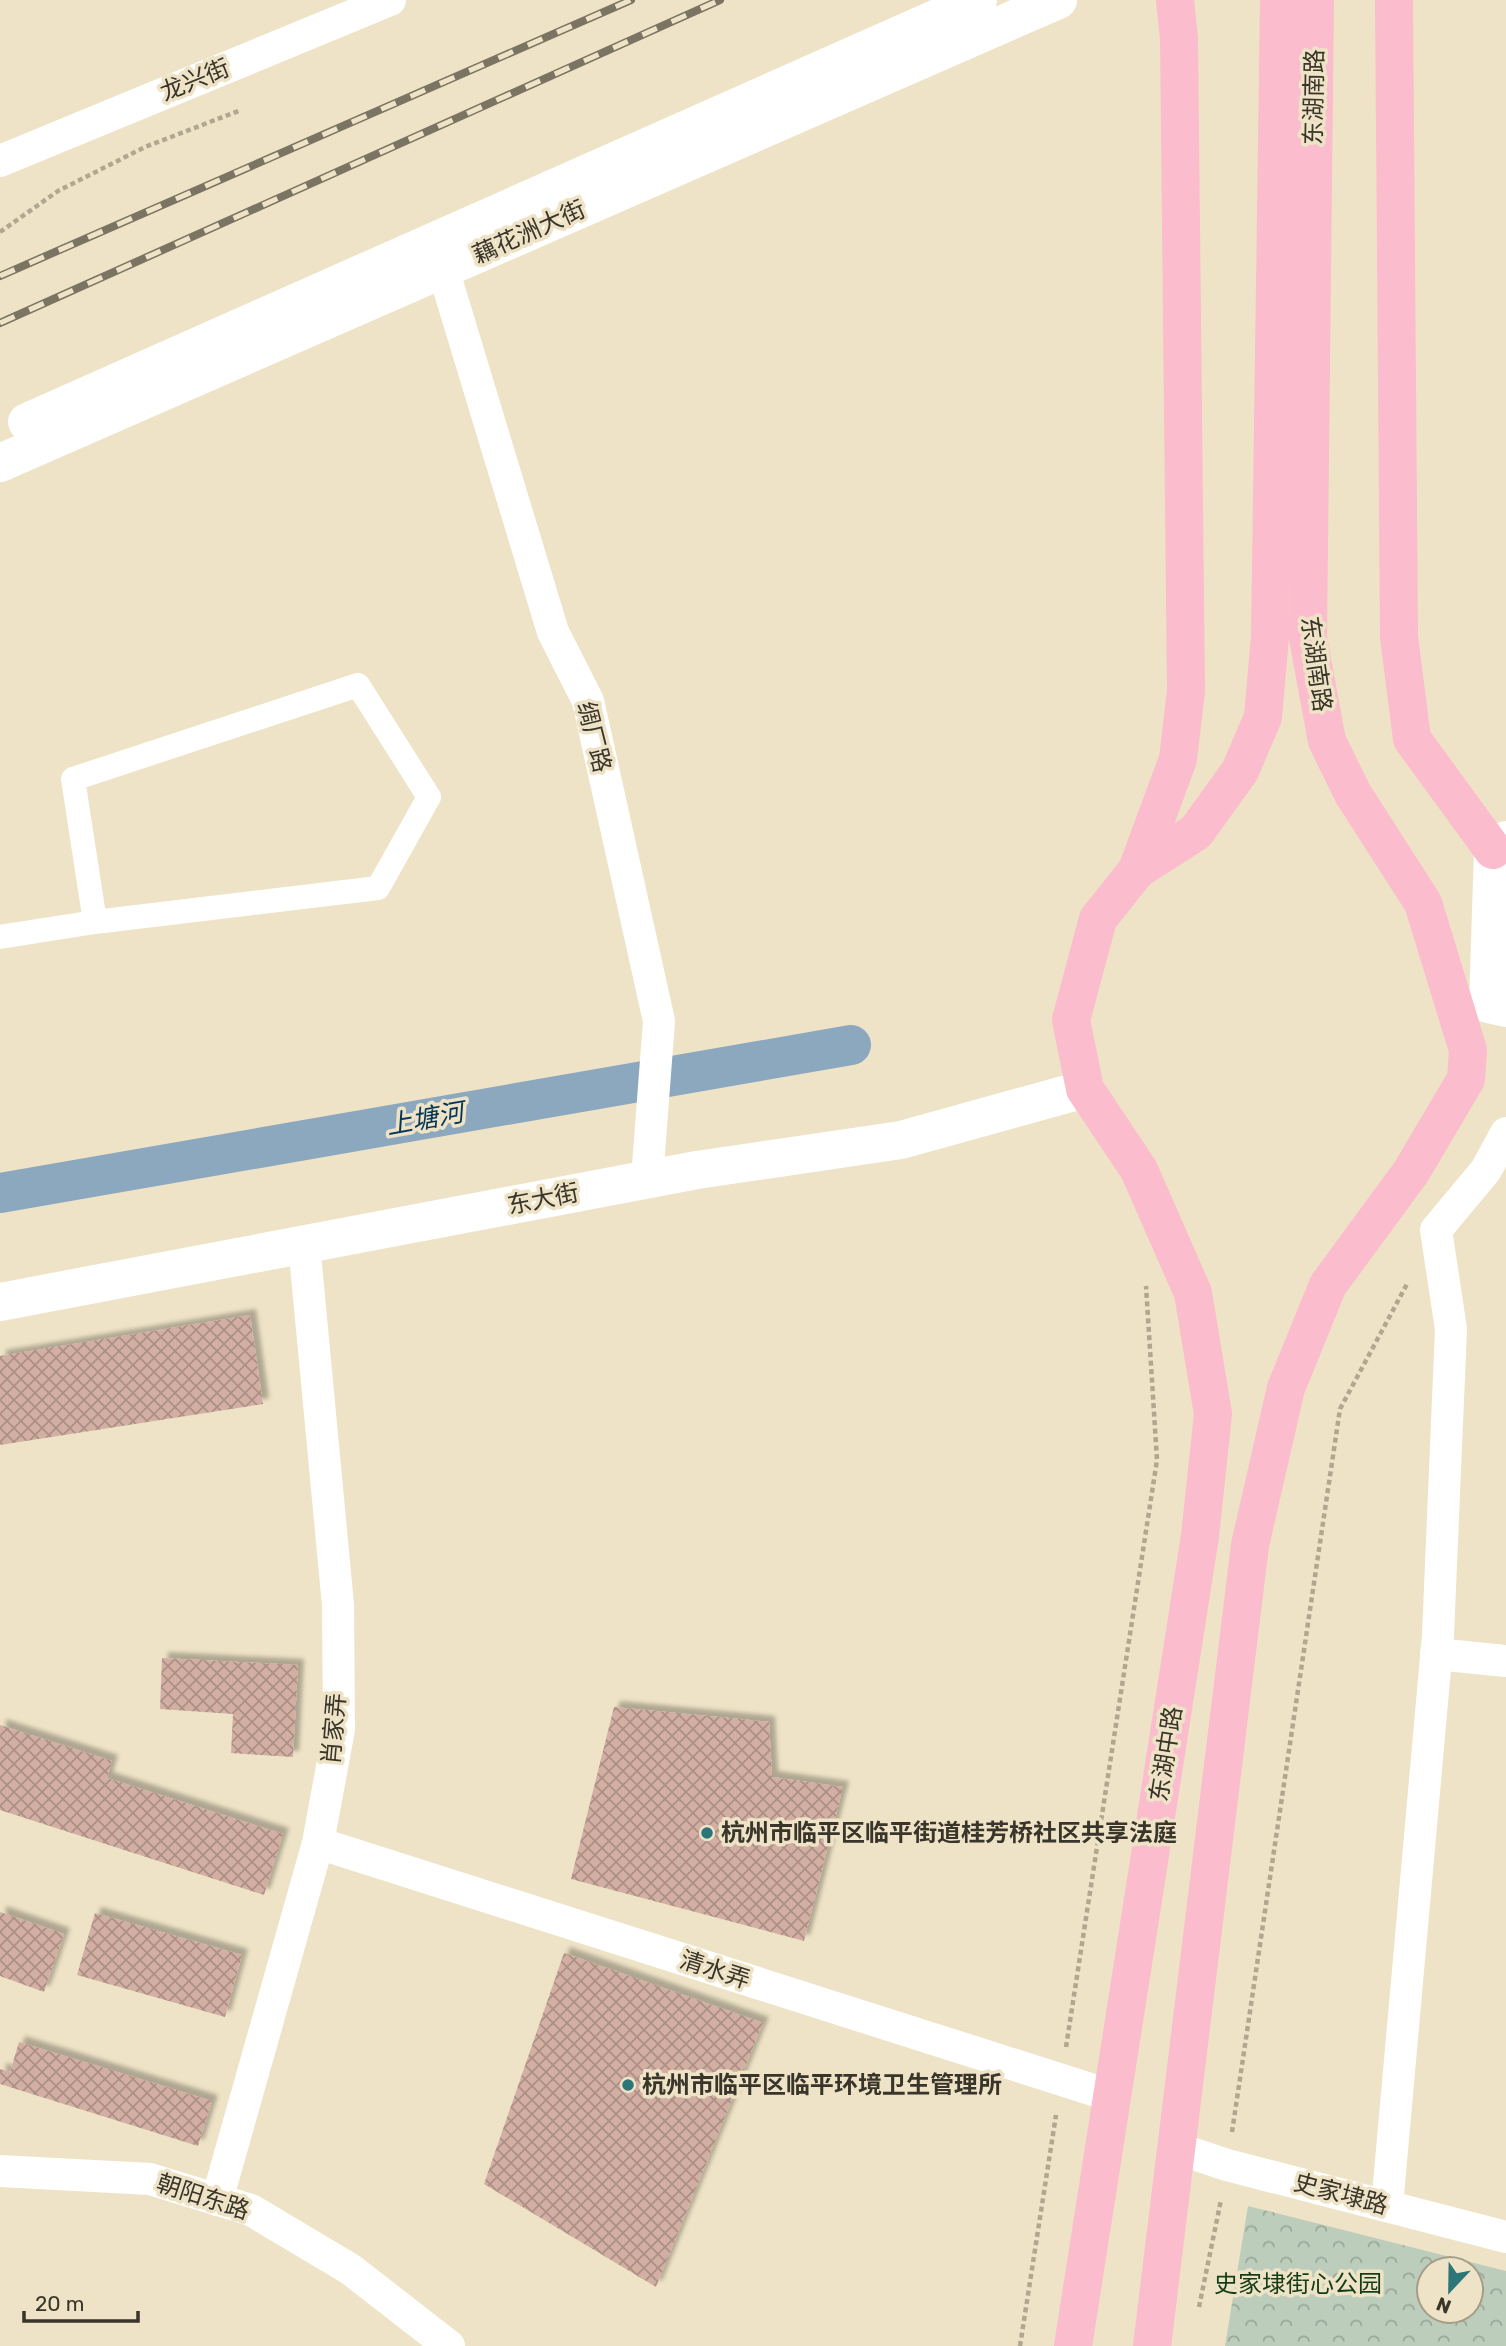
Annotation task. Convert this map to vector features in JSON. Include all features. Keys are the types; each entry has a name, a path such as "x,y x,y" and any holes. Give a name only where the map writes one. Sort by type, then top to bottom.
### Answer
{"main road":[{"name":"藕花洲大街","path":"0,434 978,0"},
{"name":"藕花洲大街","path":"0,463 1058,0"},
{"path":"1084,1089 1071,1020 1098,919 1137,870 1178,759 1186,691 1179,39 1175,0"},
{"name":"东湖南路","path":"1137,870 1196,832 1240,771 1263,717 1270,637 1279,0"},
{"name":"东湖南路","path":"1176,2148 1250,1545 1286,1388 1328,1285 1411,1172 1466,1079 1468,1050 1483,1008 1423,903 1353,794 1327,741 1308,638 1315,0"},
{"path":"1394,0 1399,637 1412,739 1500,845 1483,1008"},
{"name":"东大街","path":"0,1302 647,1180 901,1140 1084,1089"},
{"name":"东湖中路","path":"1073,2346 1200,1536 1213,1414 1193,1293 1139,1170 1084,1089"},
{"path":"1152,2346 1176,2148"}],"street":[{"name":"龙兴街","path":"0,161 390,0"},
{"name":"绸厂路","path":"443,269 553,632 588,701 659,1021 647,1180"},
{"path":"0,937 95,922 378,888 429,797 358,685 73,779 95,922"},
{"path":"1387,2206 1436,1654 1451,1329 1436,1230 1486,1170 1506,1133"},
{"name":"肖家弄","path":"217,2200 318,1843 339,1729 338,1605 304,1244"},
{"path":"1436,1654 1506,1661"},
{"name":"清水弄","path":"318,1843 1112,2096"},
{"name":"史家埭路","path":"1176,2148 1227,2165 1506,2237"},
{"name":"朝阳东路","path":"0,2171 150,2179 251,2210 350,2269 449,2346"}],"path":[{"path":"0,232 58,191 121,159 241,110"},
{"path":"1196,2319 1227,2165 1340,1409 1436,1230"},
{"path":"1020,2346 1157,1460 1146,1281"}],"green space":[{"name":"史家埭街心公园","path":"1248,2206 1442,2255 1415,2255 1415,2325 1485,2325 1485,2266 1506,2271 1506,2346 1225,2346"}],"building":[{"path":"250,1315 263,1404 0,1445 0,1356"},
{"path":"162,1658 298,1665 293,1757 231,1753 233,1714 160,1709"},
{"name":"杭州市临平区临平街道桂芳桥社区共享法庭","path":"614,1707 769,1722 772,1777 843,1787 804,1941 571,1879"},
{"path":"0,1725 112,1761 107,1778 283,1834 264,1895 0,1810"},
{"path":"0,1912 64,1934 44,1992 0,1976"},
{"path":"95,1913 242,1955 225,2017 77,1975"},
{"name":"杭州市临平区临平环境卫生管理所","path":"564,1953 763,2023 656,2287 484,2184"},
{"path":"19,2042 212,2101 198,2146 0,2084 0,2069 10,2072"}],"waterway":[{"name":"上塘河","path":"0,1193 851,1045"}],"railway":[{"path":"0,276 631,0"},
{"path":"0,323 720,0"}],"place":[{"name":"杭州市临平区临平街道桂芳桥社区共享法庭","path":"707,1833"},
{"name":"杭州市临平区临平环境卫生管理所","path":"628,2085"}]}
